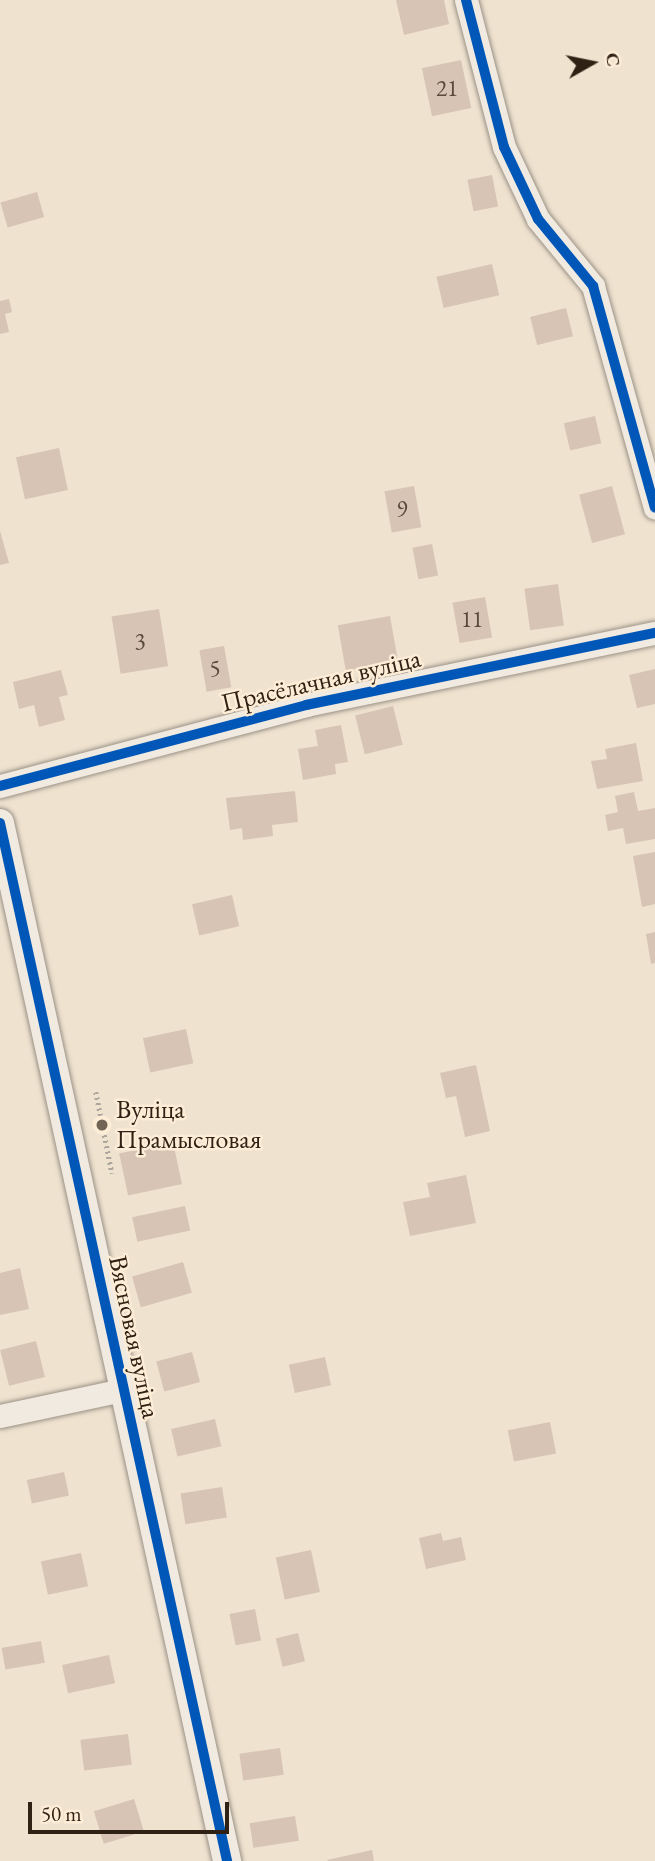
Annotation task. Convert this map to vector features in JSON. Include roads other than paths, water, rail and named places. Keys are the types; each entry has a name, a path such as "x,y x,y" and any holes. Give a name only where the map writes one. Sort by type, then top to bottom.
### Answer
{"street":[{"path":"466,0 504,147 538,219 593,286 655,508"},
{"name":"Прасёлачная вуліца","path":"0,786 306,705 655,633"},
{"name":"Вясновая вуліца","path":"0,823 227,1861"},
{"path":"0,1416 122,1390"}],"place":[{"name":"Вуліца Прамысловая","path":"102,1125"}]}
